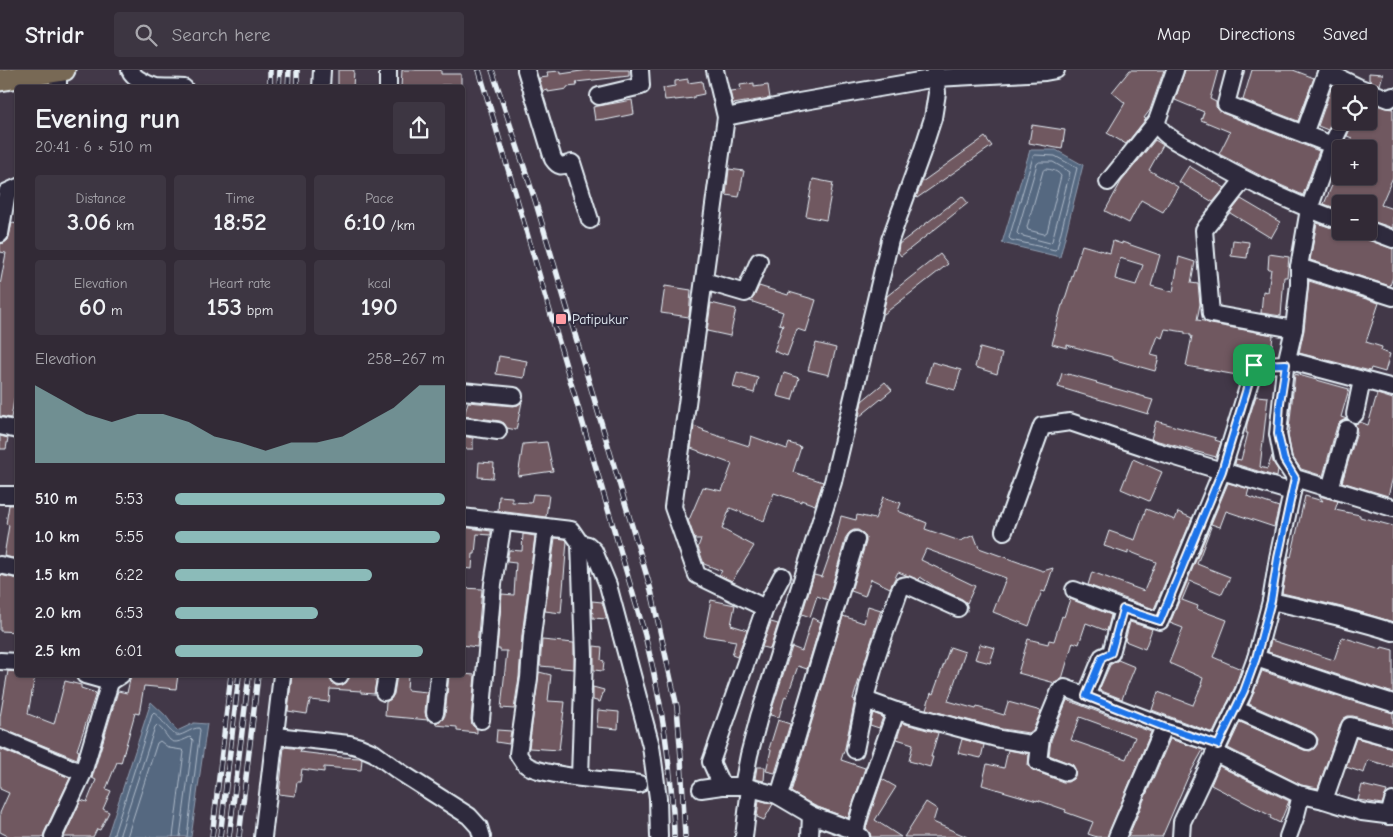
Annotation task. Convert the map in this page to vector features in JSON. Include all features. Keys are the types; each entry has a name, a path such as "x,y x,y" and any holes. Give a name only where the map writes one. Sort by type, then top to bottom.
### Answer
{"main road":[{"path":"0,80 60,76"}],"street":[{"path":"130,70 132,74 143,82 151,85"},
{"path":"321,85 322,70"},
{"path":"388,70 388,85"},
{"path":"526,70 553,160 560,166 572,163 590,220"},
{"path":"599,96 641,86 640,70"},
{"path":"715,70 726,117 673,507 697,575 765,608"},
{"path":"726,117 935,74 1045,72 1056,70"},
{"path":"1108,182 1157,121 1175,70"},
{"path":"1181,837 1182,822 1244,691 1256,658 1271,601 1294,485 1284,460 1278,434 1280,403 1294,329 1299,267 1309,210 1332,145 1226,104 1235,70"},
{"path":"1304,134 1327,71 1348,85"},
{"path":"744,837 747,787 759,717 833,482 890,240 933,118 938,93 935,74"},
{"path":"1377,96 1389,99 1393,96"},
{"path":"1157,121 1160,129 1169,136 1214,163 1309,210 1332,218"},
{"path":"1244,179 1204,230 1211,314 1294,329"},
{"path":"0,234 6,192 15,188"},
{"path":"1377,233 1393,239"},
{"path":"704,281 745,293 759,260"},
{"path":"1299,267 1393,297"},
{"path":"1074,590 1160,621 1222,471 1254,365 1287,362 1393,388"},
{"path":"1354,414 1362,380"},
{"path":"465,391 514,396"},
{"path":"1004,531 1042,426 1070,422 1222,471 1294,485 1330,488 1392,503"},
{"path":"0,426 15,429"},
{"path":"465,426 498,431"},
{"path":"1330,488 1347,429"},
{"path":"0,495 15,495"},
{"path":"465,517 571,530 580,543 584,656 580,778"},
{"path":"481,720 493,584 503,522"},
{"path":"546,527 518,754 525,764 537,769 580,778 639,784"},
{"path":"779,796 856,540"},
{"path":"580,543 588,545 594,551 608,585 651,746 658,798 660,837"},
{"path":"0,565 15,568"},
{"path":"722,786 712,762 765,608 782,576"},
{"path":"855,750 865,700 878,652 902,586 906,585 958,608"},
{"path":"1271,601 1327,613 1393,632"},
{"path":"1086,696 1102,657 1111,653 1123,609"},
{"path":"1256,658 1393,703"},
{"path":"0,660 15,662"},
{"path":"52,837 83,773 115,679 100,677"},
{"path":"263,837 282,677"},
{"path":"384,692 387,677"},
{"path":"435,713 439,677"},
{"path":"1066,772 1038,762 1041,737 1062,688 1217,749 1300,794 1362,812 1392,811"},
{"path":"865,700 896,711 1000,739 1031,744 1041,737"},
{"path":"1235,709 1308,741"},
{"path":"858,835 861,810 896,711"},
{"path":"1324,800 1350,726 1393,738"},
{"path":"1117,837 1164,727"},
{"path":"276,736 349,744 374,753 469,816 479,827 482,837"},
{"path":"0,738 83,773"},
{"path":"701,789 722,786 747,787 779,796 811,815 850,829 858,835"},
{"path":"1288,837 1296,815 1300,794"},
{"path":"810,837 811,815"}],"water":[{"path":"1030,150 1056,150 1083,165 1060,257 1002,243"},
{"path":"151,702 166,716 177,731 194,723 207,724 191,837 107,837"}],"building":[{"path":"338,70 354,70 353,85 338,85"},
{"path":"402,70 441,70 441,74 461,74 461,85 401,85"},
{"path":"588,70 629,70 629,76 576,82 577,86 567,87 567,89 543,91 539,78 548,77 547,72 561,71 561,74"},
{"path":"1130,70 1164,70 1150,110 1144,118 1146,119 1126,144 1107,133 1125,103 1112,92"},
{"path":"1185,70 1218,70 1210,99 1216,102 1216,107 1222,113 1319,151 1303,195 1219,154 1230,132 1201,120 1204,112 1175,100"},
{"path":"1252,70 1293,70 1314,78 1298,121 1243,100"},
{"path":"1369,73 1383,74 1380,85 1369,80"},
{"path":"688,79 688,83 702,81 704,94 694,96 694,98 665,100 663,88 675,86 675,81"},
{"path":"754,83 754,87 768,85 770,98 733,104 730,91 741,90 740,85"},
{"path":"1332,86 1332,121 1328,130 1318,126"},
{"path":"632,100 634,114 605,120 595,120 593,107"},
{"path":"1377,105 1393,109 1393,177 1381,205 1393,209 1393,228 1377,223 1377,195 1332,195 1332,207 1324,204 1332,185 1377,185 1377,140 1351,140 1352,138 1347,136 1349,130 1377,130"},
{"path":"1032,125 1065,130 1062,149 1029,143"},
{"path":"985,137 992,146 916,197 922,182"},
{"path":"1155,140 1163,145 1149,170 1178,187 1163,212 1141,200 1129,223 1105,211 1121,182"},
{"path":"1189,166 1225,188 1213,202 1179,182"},
{"path":"729,169 744,171 739,197 726,195"},
{"path":"813,179 833,183 826,220 806,216"},
{"path":"962,196 968,203 901,256 898,252 899,244"},
{"path":"1241,199 1280,222 1271,238 1230,213"},
{"path":"12,223 15,224 15,394 11,418 0,416 0,285 6,253 0,252 0,244 8,240"},
{"path":"1317,223 1332,228 1332,240 1368,240 1393,249 1393,277 1390,286 1310,260"},
{"path":"1233,240 1249,242 1247,258 1231,256"},
{"path":"1113,241 1122,244 1122,242 1160,255 1151,286 1173,292 1179,257 1195,262 1191,283 1198,284 1200,304 1197,320 1273,335 1271,354 1241,355 1237,375 1186,366 1192,336 1185,334 1185,332 1165,329 1162,338 1158,336 1151,355 1159,357 1155,371 1067,345 1067,348 1052,344 1062,305 1082,245 1110,253","holes":["1120,258 1143,265 1136,285 1115,279"]},
{"path":"940,254 948,264 884,314 887,296"},
{"path":"1269,254 1289,257 1287,277 1284,277 1281,316 1261,313 1263,291 1268,292 1271,269 1268,269"},
{"path":"1309,281 1379,303 1366,342 1382,347 1381,351 1390,354 1385,372 1371,368 1370,371 1299,353 1304,330"},
{"path":"665,286 691,290 689,317 661,313"},
{"path":"759,286 788,295 789,292 816,300 806,332 797,329 787,356 774,351 783,325 779,324 783,312 750,301"},
{"path":"711,303 736,309 730,336 707,331"},
{"path":"816,343 836,348 829,375 808,370"},
{"path":"980,348 1002,354 997,374 975,367"},
{"path":"499,356 527,361 524,378 496,374"},
{"path":"932,362 961,370 955,390 926,382"},
{"path":"737,372 758,378 754,393 733,387"},
{"path":"784,373 799,378 792,400 777,396"},
{"path":"1062,373 1153,400 1148,414 1058,387"},
{"path":"1295,374 1349,389 1341,417 1347,419 1340,422 1337,426 1323,476 1301,469 1292,456 1288,435"},
{"path":"885,382 892,390 859,417 862,401"},
{"path":"1377,394 1393,399 1393,477 1388,496 1342,482 1357,432 1355,424 1360,422 1368,425"},
{"path":"1256,396 1268,397 1260,467 1267,469 1272,456 1278,470 1277,477 1235,464 1236,459 1241,460 1248,433 1246,433 1247,424"},
{"path":"468,402 513,406 522,402 516,430 507,428 500,421 465,416"},
{"path":"1156,421 1216,438 1215,440 1221,442 1216,457 1151,439"},
{"path":"694,426 703,431 749,446 751,436 787,449 789,443 801,447 793,472 823,482 815,505 774,493 764,521 730,508 722,529 754,546 732,581 719,575 722,571 704,564 698,547 701,539 695,539 688,520 703,487 722,491 732,464 691,448"},
{"path":"0,436 8,438 6,449 0,449"},
{"path":"465,437 473,438 473,449 465,449"},
{"path":"547,442 553,471 518,476 523,444"},
{"path":"1133,459 1162,472 1149,501 1121,489"},
{"path":"479,462 494,463 493,478 478,477"},
{"path":"1228,483 1249,489 1247,496 1279,507 1274,527 1226,511 1220,527 1211,524"},
{"path":"533,494 549,495 546,517 498,511 499,496 512,497 512,502 531,503"},
{"path":"1305,496 1323,501 1319,496 1338,501 1335,510 1360,515 1360,517 1393,526 1393,622 1350,609 1282,593 1289,556 1291,557"},
{"path":"883,497 901,503 898,511 927,523 925,529 960,541 974,535 979,548 1043,571 1053,568 1045,592 1042,591 1029,626 993,612 1006,578 926,549 921,560 975,586 967,603 920,577 919,580 898,572 890,588 871,579 865,596 851,591 866,542 864,534 858,530 850,532 846,537 828,600 817,596 810,617 802,614 814,575 822,577 841,516 856,520 857,515 875,519"},
{"path":"9,505 15,505 15,558 4,556 9,525 6,524"},
{"path":"1146,509 1175,520 1178,512 1192,518 1154,609 1088,585 1092,572 1144,591 1156,562 1128,551 1128,554 1104,546 1109,531 1135,540"},
{"path":"1210,526 1197,564 1230,577 1222,594 1190,581 1182,600 1198,606 1197,609 1227,620 1213,657 1241,669 1235,687 1213,733 1152,710 1158,692 1193,705 1202,684 1203,678 1169,663 1183,628 1170,623"},
{"path":"465,527 491,531 491,535 477,534 472,569 465,568"},
{"path":"523,534 535,536 522,635 519,677 514,709 501,708 507,651 497,649 502,594 514,595 516,563 507,562 509,550 522,551"},
{"path":"555,538 567,541 561,613 545,611"},
{"path":"0,575 15,578 15,632 0,631"},
{"path":"465,588 482,589 477,647 465,645"},
{"path":"1070,599 1111,615 1107,631 1086,623 1079,644 1073,642 1062,679 1055,683 1018,673 1028,639 1048,644 1049,640 1054,641"},
{"path":"711,600 735,605 731,625 747,630 737,657 732,655 736,641 704,636"},
{"path":"592,601 602,602 607,619 593,618"},
{"path":"868,606 881,610 853,699 855,700 841,760 865,768 848,818 815,806 791,792 843,616 864,623"},
{"path":"812,618 821,622 807,669 798,666 787,697 785,696 779,717 770,715 792,647 802,651"},
{"path":"771,622 778,624 770,649 762,647"},
{"path":"1130,622 1152,629 1145,649 1125,641"},
{"path":"1342,637 1381,649 1382,647 1393,650 1393,693 1268,652 1271,640 1334,660"},
{"path":"542,640 574,643 574,669 540,666"},
{"path":"980,644 995,648 990,663 975,659"},
{"path":"594,646 602,647 601,660 604,661 603,671 594,670"},
{"path":"950,647 965,652 948,701 1004,715 1008,702 1041,711 1033,730 1029,733 1002,729 926,709"},
{"path":"1118,660 1135,667 1122,699 1099,690 1110,665"},
{"path":"8,671 15,672 15,677 35,677 28,714 54,724 65,681 81,685 81,688 96,693 77,750 79,751 77,759 0,728 0,717"},
{"path":"1262,671 1393,713 1393,728 1353,716 1344,718 1318,788 1301,785 1228,748 1240,722 1304,750 1310,751 1317,745 1318,739 1312,732 1249,704"},
{"path":"539,672 551,675 548,701 565,702 559,750 529,748"},
{"path":"465,674 475,675 471,719 472,725 477,729 477,733 457,731 457,727 436,725 445,715 449,677 465,677"},
{"path":"131,677 178,677 176,689 144,686 139,714 135,713 121,763 117,762 106,789 111,791 103,809 109,812 100,830 97,829 93,837 64,837 81,800 87,802 96,780 92,778 118,691 127,693"},
{"path":"292,677 330,677 332,683 337,686 346,683 349,677 377,677 374,694 361,693 361,691 330,689 329,702 310,700 307,714 288,711"},
{"path":"397,677 408,677 407,690 427,692 425,712 428,720 385,716 386,702 394,694"},
{"path":"593,687 604,690 600,702 593,700"},
{"path":"1067,700 1151,732 1107,837 1097,837 1088,834 1093,822 1065,812 1066,810 982,785 987,764 1004,768 1008,750 1029,754 1028,765 1035,771 1063,782 1073,779 1076,771 1073,765 1049,755 1051,740","holes":["1080,717 1135,737 1126,759 1071,740"]},
{"path":"598,710 619,712 618,729 597,727"},
{"path":"873,713 883,717 879,728 870,725"},
{"path":"778,720 790,724 775,773 766,771 771,750 769,749"},
{"path":"902,723 938,733 930,767 909,761 913,744 897,739"},
{"path":"497,730 511,731 509,744 496,742"},
{"path":"1356,738 1393,748 1393,767 1368,760 1364,773 1346,767"},
{"path":"962,739 984,745 981,758 958,753"},
{"path":"1170,739 1203,750 1188,777 1162,837 1128,837"},
{"path":"284,747 301,749 300,752 360,758 362,759 361,770 324,767 324,772 302,769 300,782 297,782 295,796 279,794"},
{"path":"0,749 70,778 43,837 10,837 0,832 0,813 9,793 0,789"},
{"path":"1219,766 1289,801 1280,823 1270,818 1271,816 1211,785"},
{"path":"757,767 765,767 764,781 755,779"},
{"path":"882,779 896,787 875,820 901,837 871,837 866,828"},
{"path":"1362,785 1387,791 1382,804 1358,800"},
{"path":"759,800 773,804 764,820 757,817"},
{"path":"926,802 937,809 933,822 967,837 904,837"}],"railway":[{"path":"270,70 270,85"},
{"path":"279,85 280,70"},
{"path":"288,85 289,70"},
{"path":"297,70 297,85"},
{"path":"479,70 645,635 659,696 665,737 674,837"},
{"path":"492,70 535,200 651,590 677,707 685,837"},
{"path":"212,837 231,677"},
{"path":"220,837 239,677"},
{"path":"229,837 249,677"},
{"path":"239,837 258,677"}],"place":[{"name":"Patipukur","path":"561,319"}],"route":[{"path":"1286,364 1280,403 1278,434 1284,460 1295,478 1271,601 1256,658 1244,691 1218,745 1164,727 1086,696 1102,657 1111,653 1123,609 1160,621 1222,471 1254,365 1286,364"}]}
